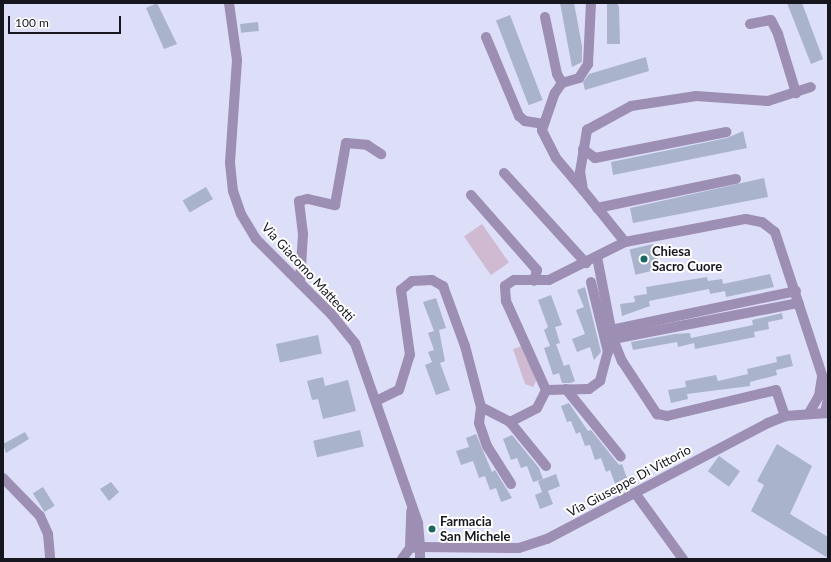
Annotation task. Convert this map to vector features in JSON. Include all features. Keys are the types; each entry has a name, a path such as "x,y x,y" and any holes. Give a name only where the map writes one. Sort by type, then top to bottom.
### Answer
{"street":[{"name":"Via Giacomo Matteotti","path":"228,3 237,60 230,163 233,191 241,214 256,239 300,283 355,343 418,523 418,553"},
{"path":"591,3 588,64 579,78 562,83 542,130 547,145 625,242"},
{"path":"545,17 557,74 562,83"},
{"path":"750,24 771,20 778,34 796,93"},
{"path":"486,37 519,116 525,122 544,124"},
{"path":"583,190 580,172 587,130 631,106 696,96 768,101 796,93 811,86"},
{"path":"583,149 595,158 726,132"},
{"path":"300,283 303,234 299,202 308,199 335,205 346,143 367,144 381,154"},
{"path":"504,173 586,262"},
{"path":"597,208 736,179"},
{"path":"470,195 537,270 534,281"},
{"path":"546,390 506,301 505,286 514,280 549,280 625,242 746,219 762,222 775,232 796,291 822,377 826,412"},
{"path":"597,257 612,335 622,361 658,414 667,416 776,390 785,416"},
{"path":"376,401 399,390 410,355 401,290 412,281 432,280 443,286 465,346 481,407 479,423 487,446 511,484"},
{"path":"546,390 590,389 600,381 608,352 591,282"},
{"path":"612,335 796,291"},
{"path":"612,335 799,303"},
{"path":"566,389 621,457"},
{"path":"510,422 537,408 546,390"},
{"path":"809,413 825,396"},
{"path":"481,407 510,422 546,466"},
{"name":"Via Giuseppe Di Vittorio","path":"418,553 435,549 519,548 547,539 785,416 826,412"},
{"path":"3,478 40,516 48,534 50,559"},
{"path":"635,493 683,559"},
{"path":"402,559 418,553"}],"shaded area":[{"path":"482,224 509,263 491,275 464,237"},
{"path":"525,345 537,379 533,387 525,384 513,349"}],"building":[{"path":"157,3 177,44 164,49 146,8"},
{"path":"560,3 574,3 582,46 582,62 572,67"},
{"path":"607,3 617,3 619,7 620,44 607,44"},
{"path":"787,3 802,3 823,59 811,64"},
{"path":"510,15 543,100 529,105 496,20"},
{"path":"258,22 259,31 241,33 240,24"},
{"path":"646,57 649,71 585,90 583,82 589,74"},
{"path":"743,131 747,148 613,175 611,162 727,138"},
{"path":"764,178 768,197 633,223 630,208"},
{"path":"206,187 213,199 190,213 183,200"},
{"name":"Chiesa Sacro Cuore","path":"653,244 659,269 635,275 630,249"},
{"path":"770,274 774,287 726,297 725,291 710,294 709,289 649,301 650,306 622,316 620,304 635,302 634,296 647,294 646,287 707,277 708,281 722,279 723,284"},
{"path":"585,287 601,352 594,360 590,347 577,352 572,339 585,334 576,310 584,307 577,290"},
{"path":"551,295 562,325 555,327 560,343 556,344 564,366 569,364 575,381 571,383 562,383 559,373 553,375 544,348 550,346 544,330 548,327 538,300"},
{"path":"436,298 446,328 439,330 445,361 440,363 450,390 436,395 425,365 432,362 428,352 434,350 428,333 434,331 423,302"},
{"path":"782,313 783,319 768,322 769,329 754,332 755,337 695,349 694,343 678,347 677,342 633,350 631,342 675,334 690,333 691,338 753,325 752,320"},
{"path":"318,335 322,354 280,363 276,344"},
{"path":"790,354 793,366 776,370 777,375 750,382 750,386 687,394 688,399 671,403 668,390 686,387 685,381 716,375 718,381 748,374 747,369 777,362 776,357"},
{"path":"323,377 325,386 348,380 356,411 323,419 318,399 312,400 307,381"},
{"path":"569,403 588,431 591,430 619,465 622,464 629,484 617,489 610,470 606,472 601,458 595,460 590,445 585,446 580,432 576,434 571,421 567,422 561,406"},
{"path":"360,430 364,447 317,457 313,441"},
{"path":"25,432 29,439 6,453 3,444"},
{"path":"476,434 492,472 495,470 512,498 501,502 496,488 490,490 485,476 479,478 473,461 461,465 456,451 469,447 466,438"},
{"path":"512,435 539,468 543,479 533,482 527,466 521,468 517,458 511,460 503,439"},
{"path":"777,444 812,466 790,514 828,537 828,558 751,511 764,485 757,481"},
{"path":"719,456 740,471 729,487 708,471"},
{"path":"556,474 560,486 548,491 553,504 540,509 535,495 542,492 538,481"},
{"path":"111,482 119,492 109,501 100,489"},
{"path":"43,487 55,506 44,512 33,493"}],"place":[{"name":"Chiesa Sacro Cuore","path":"644,259"},
{"name":"Farmacia San Michele","path":"432,529"}]}
